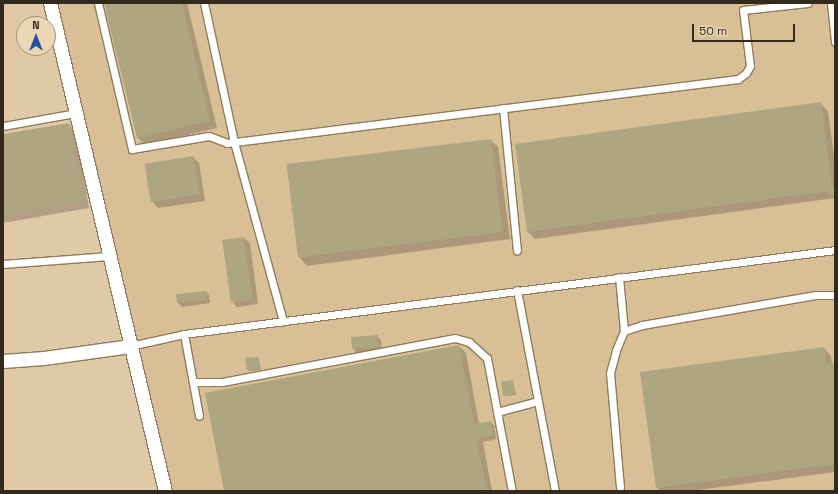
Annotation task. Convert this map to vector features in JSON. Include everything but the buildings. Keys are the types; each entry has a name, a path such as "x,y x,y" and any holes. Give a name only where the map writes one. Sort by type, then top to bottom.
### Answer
{"street":[{"path":"50,3 165,491"},
{"path":"3,361 44,358 130,346"}],"lane":[{"path":"98,3 132,149 209,136 227,144 738,79 746,73 750,66 742,7 808,3"},
{"path":"204,3 234,142 283,321"},
{"path":"831,3 835,42"},
{"path":"503,108 517,250"},
{"path":"3,126 76,114"},
{"path":"130,346 184,334 619,276 835,250"},
{"path":"3,264 109,256"},
{"path":"619,276 624,331 616,350 610,373 620,487"},
{"path":"517,290 555,491"},
{"path":"624,331 642,325 815,295 835,295"},
{"path":"184,334 199,416"},
{"path":"193,382 222,382 455,338 469,342 487,358 512,491"},
{"path":"497,412 538,401"}],"shaded area":[{"path":"54,3 835,3 835,491 165,491"}]}
